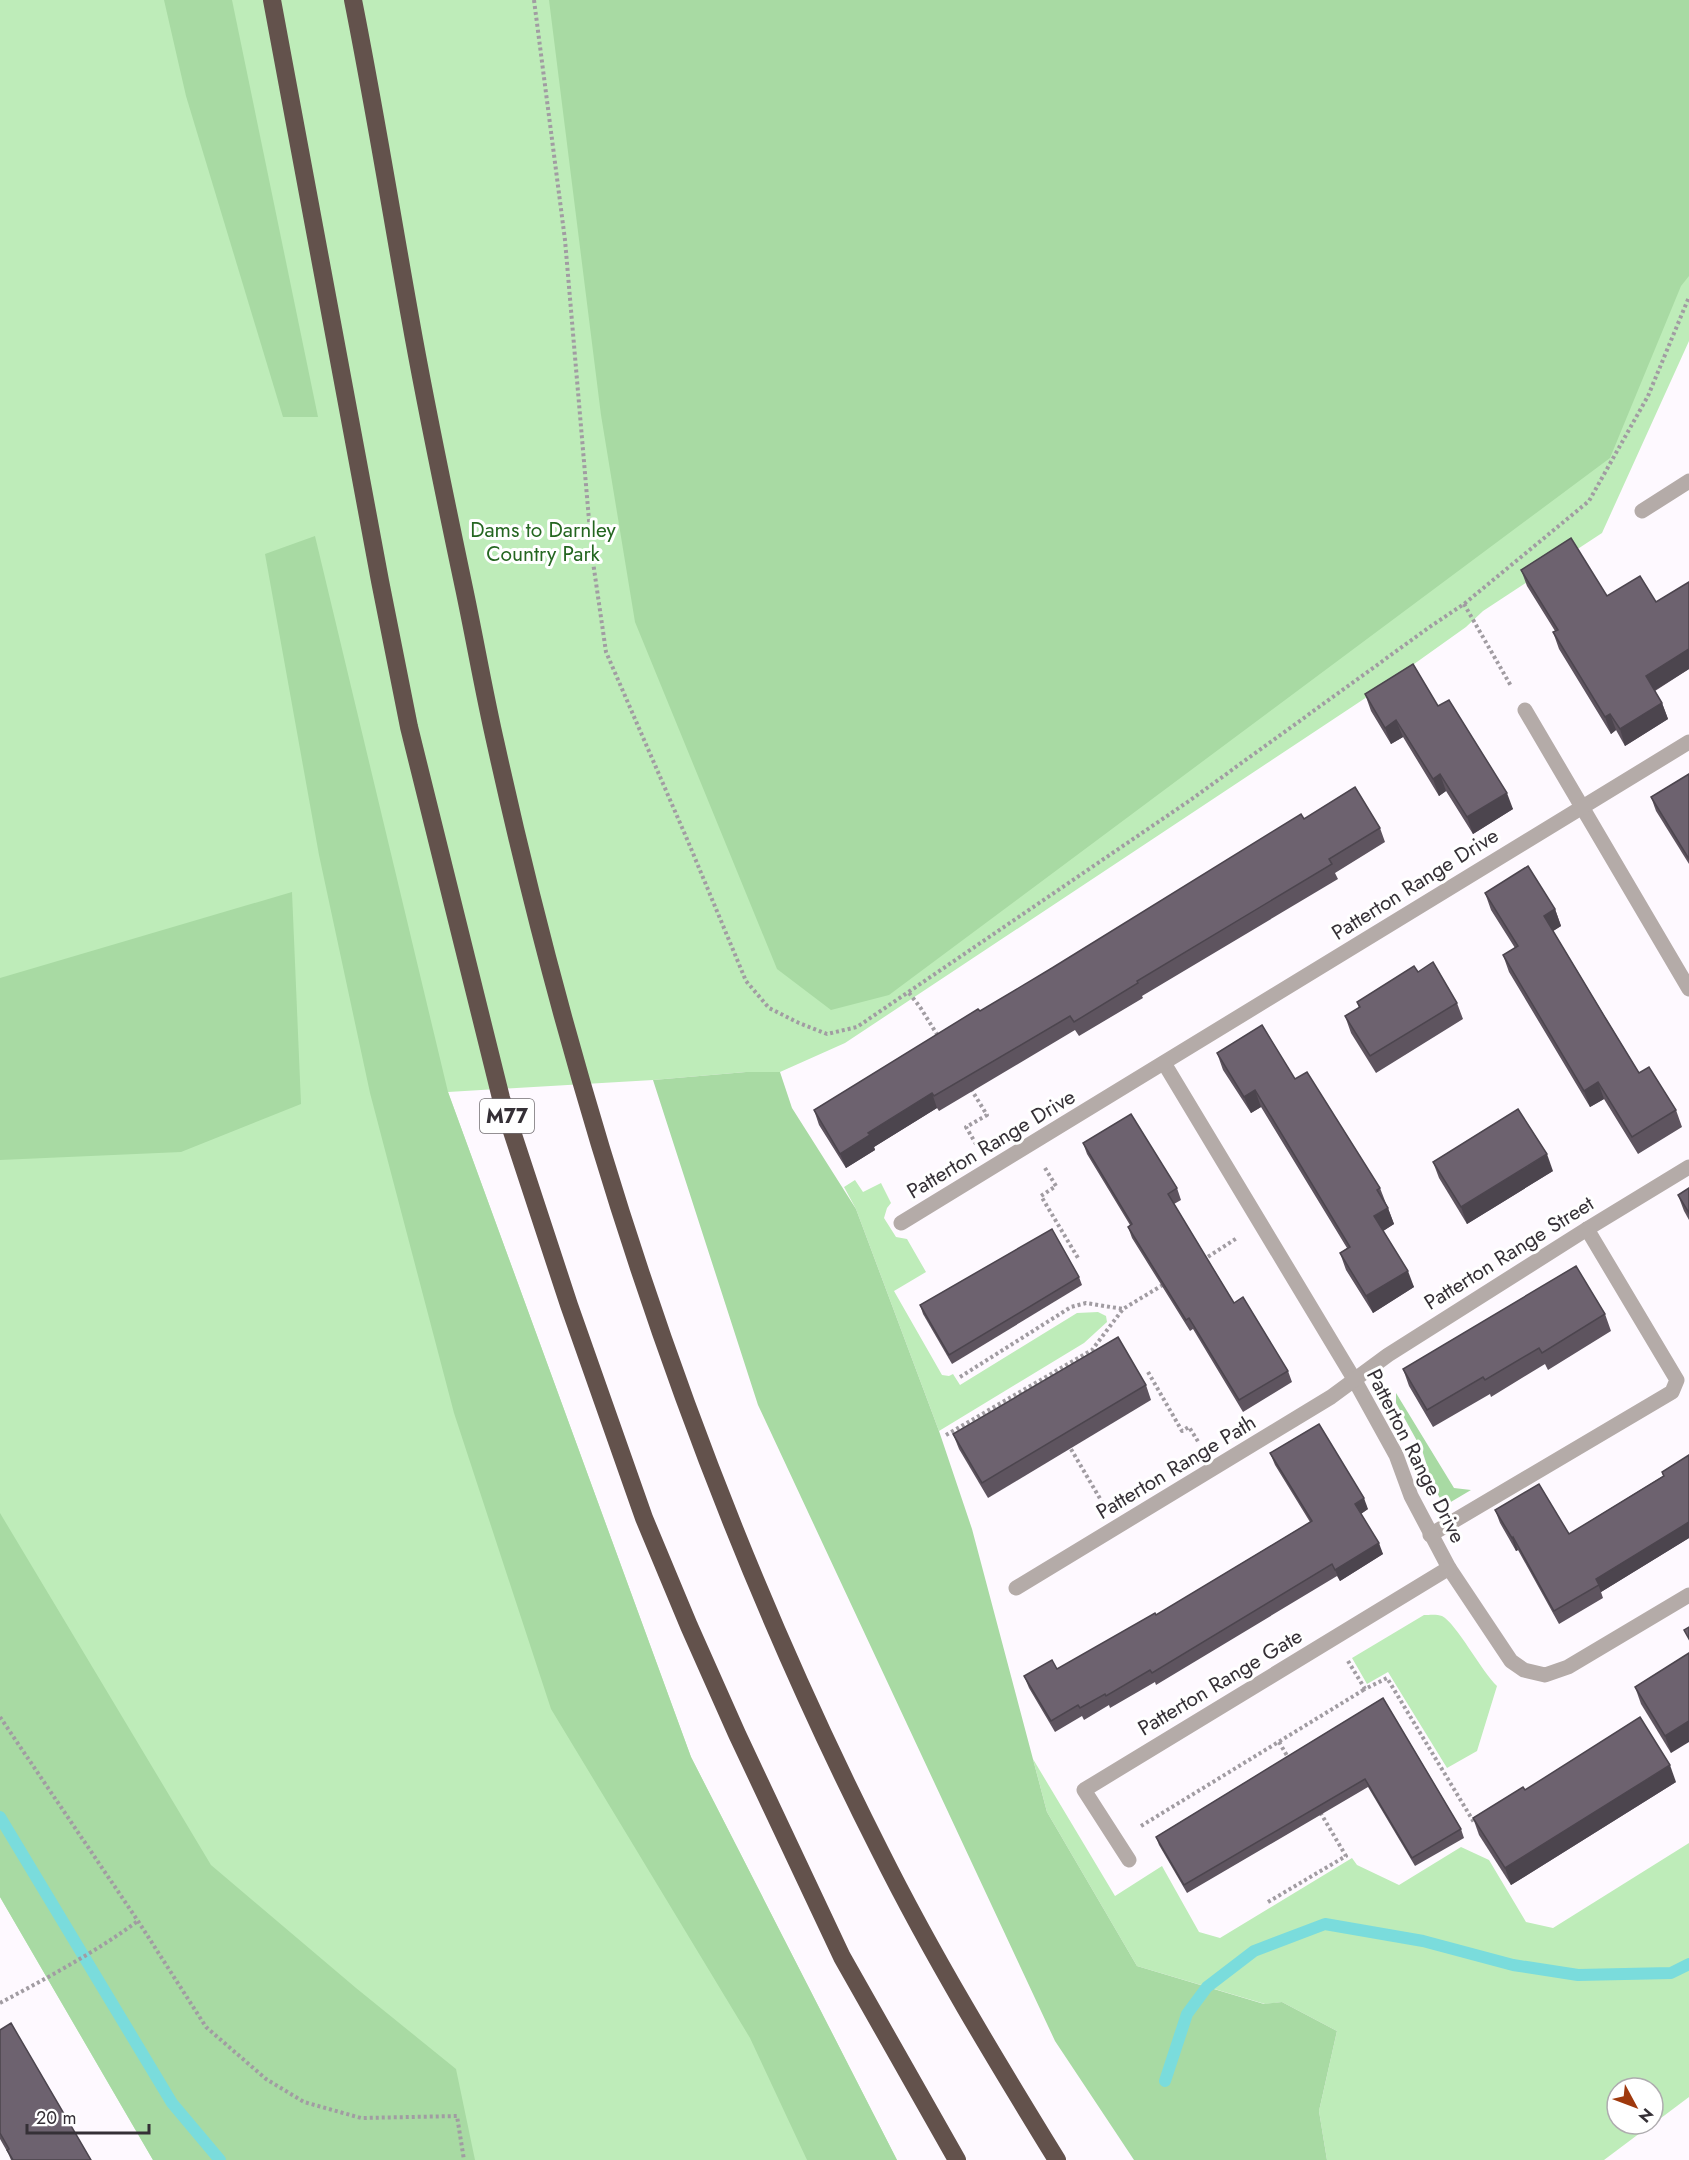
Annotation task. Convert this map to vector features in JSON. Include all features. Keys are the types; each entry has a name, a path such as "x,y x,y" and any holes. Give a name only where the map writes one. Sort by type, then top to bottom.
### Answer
{"highway":[{"name":"M77","path":"272,0 409,727 501,1098 568,1305 644,1518 689,1626 842,1957 957,2160"},
{"path":"353,0 432,437 496,745 544,944 583,1087 635,1257 673,1369 729,1514 786,1653 828,1745 881,1854 963,2003 1057,2160"}],"street":[{"path":"1642,511 1689,481"},
{"path":"1525,710 1689,989"},
{"name":"Patterton Range Drive","path":"901,1222 1689,742"},
{"name":"Patterton Range Drive","path":"1164,1063 1354,1379 1396,1455 1430,1535 1449,1568 1511,1661 1524,1670 1545,1675 1568,1667 1689,1595"},
{"name":"Patterton Range Street","path":"1354,1379 1388,1354 1689,1167"},
{"path":"1430,1535 1672,1392 1677,1380 1587,1229"},
{"name":"Patterton Range Path","path":"1016,1588 1331,1397 1354,1379"},
{"name":"Patterton Range Gate","path":"1128,1860 1084,1790 1449,1568"}],"path":[{"path":"534,0 565,240 592,555 606,652 746,981 769,1008 827,1035 857,1026 909,993 1189,801 1464,604 1589,501 1647,396 1689,297"},
{"path":"1464,604 1525,710"},
{"path":"909,993 939,1036"},
{"path":"969,1086 987,1115 966,1127 990,1168"},
{"path":"1032,1143 1056,1186 1041,1196 1078,1258"},
{"path":"1202,1260 1261,1224"},
{"path":"946,1435 1092,1350 1123,1309 1172,1279"},
{"path":"960,1377 1071,1307 1086,1303 1123,1309"},
{"path":"1148,1372 1182,1431 1189,1427 1214,1468"},
{"path":"1032,1384 1038,1395"},
{"path":"1062,1436 1117,1527"},
{"path":"1334,1638 1365,1689"},
{"path":"1116,1841 1365,1689 1387,1678 1475,1824"},
{"path":"0,1717 138,1921 206,2027 266,2079 304,2102 361,2118 457,2116 464,2159"},
{"path":"1279,1742 1290,1761"},
{"path":"1268,1902 1346,1856 1318,1808"},
{"path":"0,2003 64,1968 138,1921"}],"green space":[{"name":"Dams to Darnley Country Park","path":"0,0 1689,0 1689,341 1602,533 1483,611 1466,627 1379,689 845,1043 780,1072 746,1072 448,1092 691,1757 897,2160 153,2160 0,1897"},
{"path":"164,0 232,0 318,417 283,417 186,96"},
{"path":"549,0 1689,0 1689,276 1681,286 1610,458 889,995 831,1010 777,969 635,622 601,415"},
{"path":"315,536 448,1092 691,1757 897,2160 807,2160 750,2038 551,1709 454,1413 370,1093 319,855 265,554"},
{"path":"292,892 301,1104 181,1152 0,1160 0,978"},
{"path":"746,1072 780,1072 792,1108 856,1209 939,1431 972,1529 1047,1812 1137,1966 1264,2004 1282,2002 1337,2031 1319,2111 1327,2160 1134,2160 1055,2041 758,1405 653,1080"},
{"path":"855,1180 863,1192 881,1183 891,1203 884,1218 896,1237 907,1239 926,1272 894,1291 942,1375 953,1374 960,1385 1077,1313 1098,1312 1106,1316 1107,1322 1084,1343 939,1431 856,1209 844,1187"},
{"path":"1396,1393 1454,1488 1471,1490 1444,1506 1433,1485 1422,1450 1396,1403"},
{"path":"0,1513 211,1865 456,2069 475,2160 153,2160 0,1897"},
{"path":"1424,1615 1440,1615 1448,1620 1497,1686 1477,1751 1447,1768 1388,1672 1367,1684 1352,1658"},
{"path":"1033,1759 1115,1896 1162,1866 1199,1932 1220,1938 1352,1858 1357,1865 1399,1885 1461,1847 1489,1860 1526,1922 1553,1928 1689,1843 1689,2097 1665,2115 1665,2076 1605,2076 1605,2136 1636,2136 1604,2160 1327,2160 1319,2111 1337,2031 1282,2002 1265,2004 1137,1966 1047,1812"}],"building":[{"path":"1571,538 1607,596 1640,576 1656,602 1689,582 1689,649 1646,676 1662,703 1620,729 1610,714 1605,717 1553,632 1558,630 1521,570"},
{"path":"1413,664 1438,706 1449,700 1507,793 1467,817 1440,774 1433,779 1396,720 1385,728 1365,694"},
{"path":"1689,774 1689,859 1651,797"},
{"path":"1355,787 1380,828 1329,859 1332,864 1137,981 1138,983 1074,1022 1070,1016 934,1096 932,1093 868,1133 870,1135 840,1154 814,1110 978,1009 980,1011 1052,968 1301,814 1304,819"},
{"path":"1528,866 1555,909 1544,916 1606,1019 1639,1073 1649,1067 1676,1110 1632,1137 1598,1082 1584,1091 1503,955 1518,946 1485,893"},
{"path":"1433,962 1457,1003 1370,1056 1345,1016 1360,1007 1357,1002 1414,966 1418,972"},
{"path":"1262,1025 1295,1079 1307,1072 1380,1188 1377,1190 1388,1208 1374,1216 1408,1271 1366,1296 1340,1253 1350,1247 1255,1090 1244,1097 1217,1053"},
{"path":"1518,1109 1547,1154 1461,1207 1433,1162"},
{"path":"1131,1114 1177,1188 1168,1194 1234,1303 1243,1297 1288,1371 1239,1400 1189,1318 1186,1320 1128,1227 1132,1224 1083,1143"},
{"path":"1689,1188 1689,1213 1678,1195"},
{"path":"1052,1229 1079,1277 949,1355 920,1305"},
{"path":"1576,1266 1605,1314 1542,1353 1539,1348 1485,1380 1483,1377 1427,1410 1403,1369"},
{"path":"1118,1337 1146,1385 982,1483 953,1434"},
{"path":"1319,1424 1364,1498 1355,1504 1379,1543 1335,1570 1332,1564 1152,1673 1150,1670 1106,1696 1105,1694 1080,1708 1078,1705 1051,1721 1024,1676 1052,1660 1057,1669 1155,1613 1156,1615 1312,1521 1270,1453"},
{"path":"1689,1455 1689,1522 1596,1579 1599,1585 1554,1611 1513,1537 1495,1510 1539,1484 1569,1534 1664,1476 1662,1472"},
{"path":"1689,1627 1689,1639 1684,1630"},
{"path":"1689,1653 1689,1721 1665,1736 1635,1687"},
{"path":"1383,1698 1461,1829 1412,1858 1365,1779 1184,1885 1156,1837"},
{"path":"1640,1717 1670,1765 1505,1868 1473,1818 1523,1787 1525,1790"},
{"path":"11,2023 91,2160 13,2160 7,2150 9,2149 0,2133 0,2030"}],"waterway":[{"path":"0,1817 172,2103 220,2160"},
{"path":"1165,2081 1187,2014 1207,1987 1254,1951 1325,1924 1423,1941 1513,1965 1578,1975 1671,1973 1689,1964"}]}
